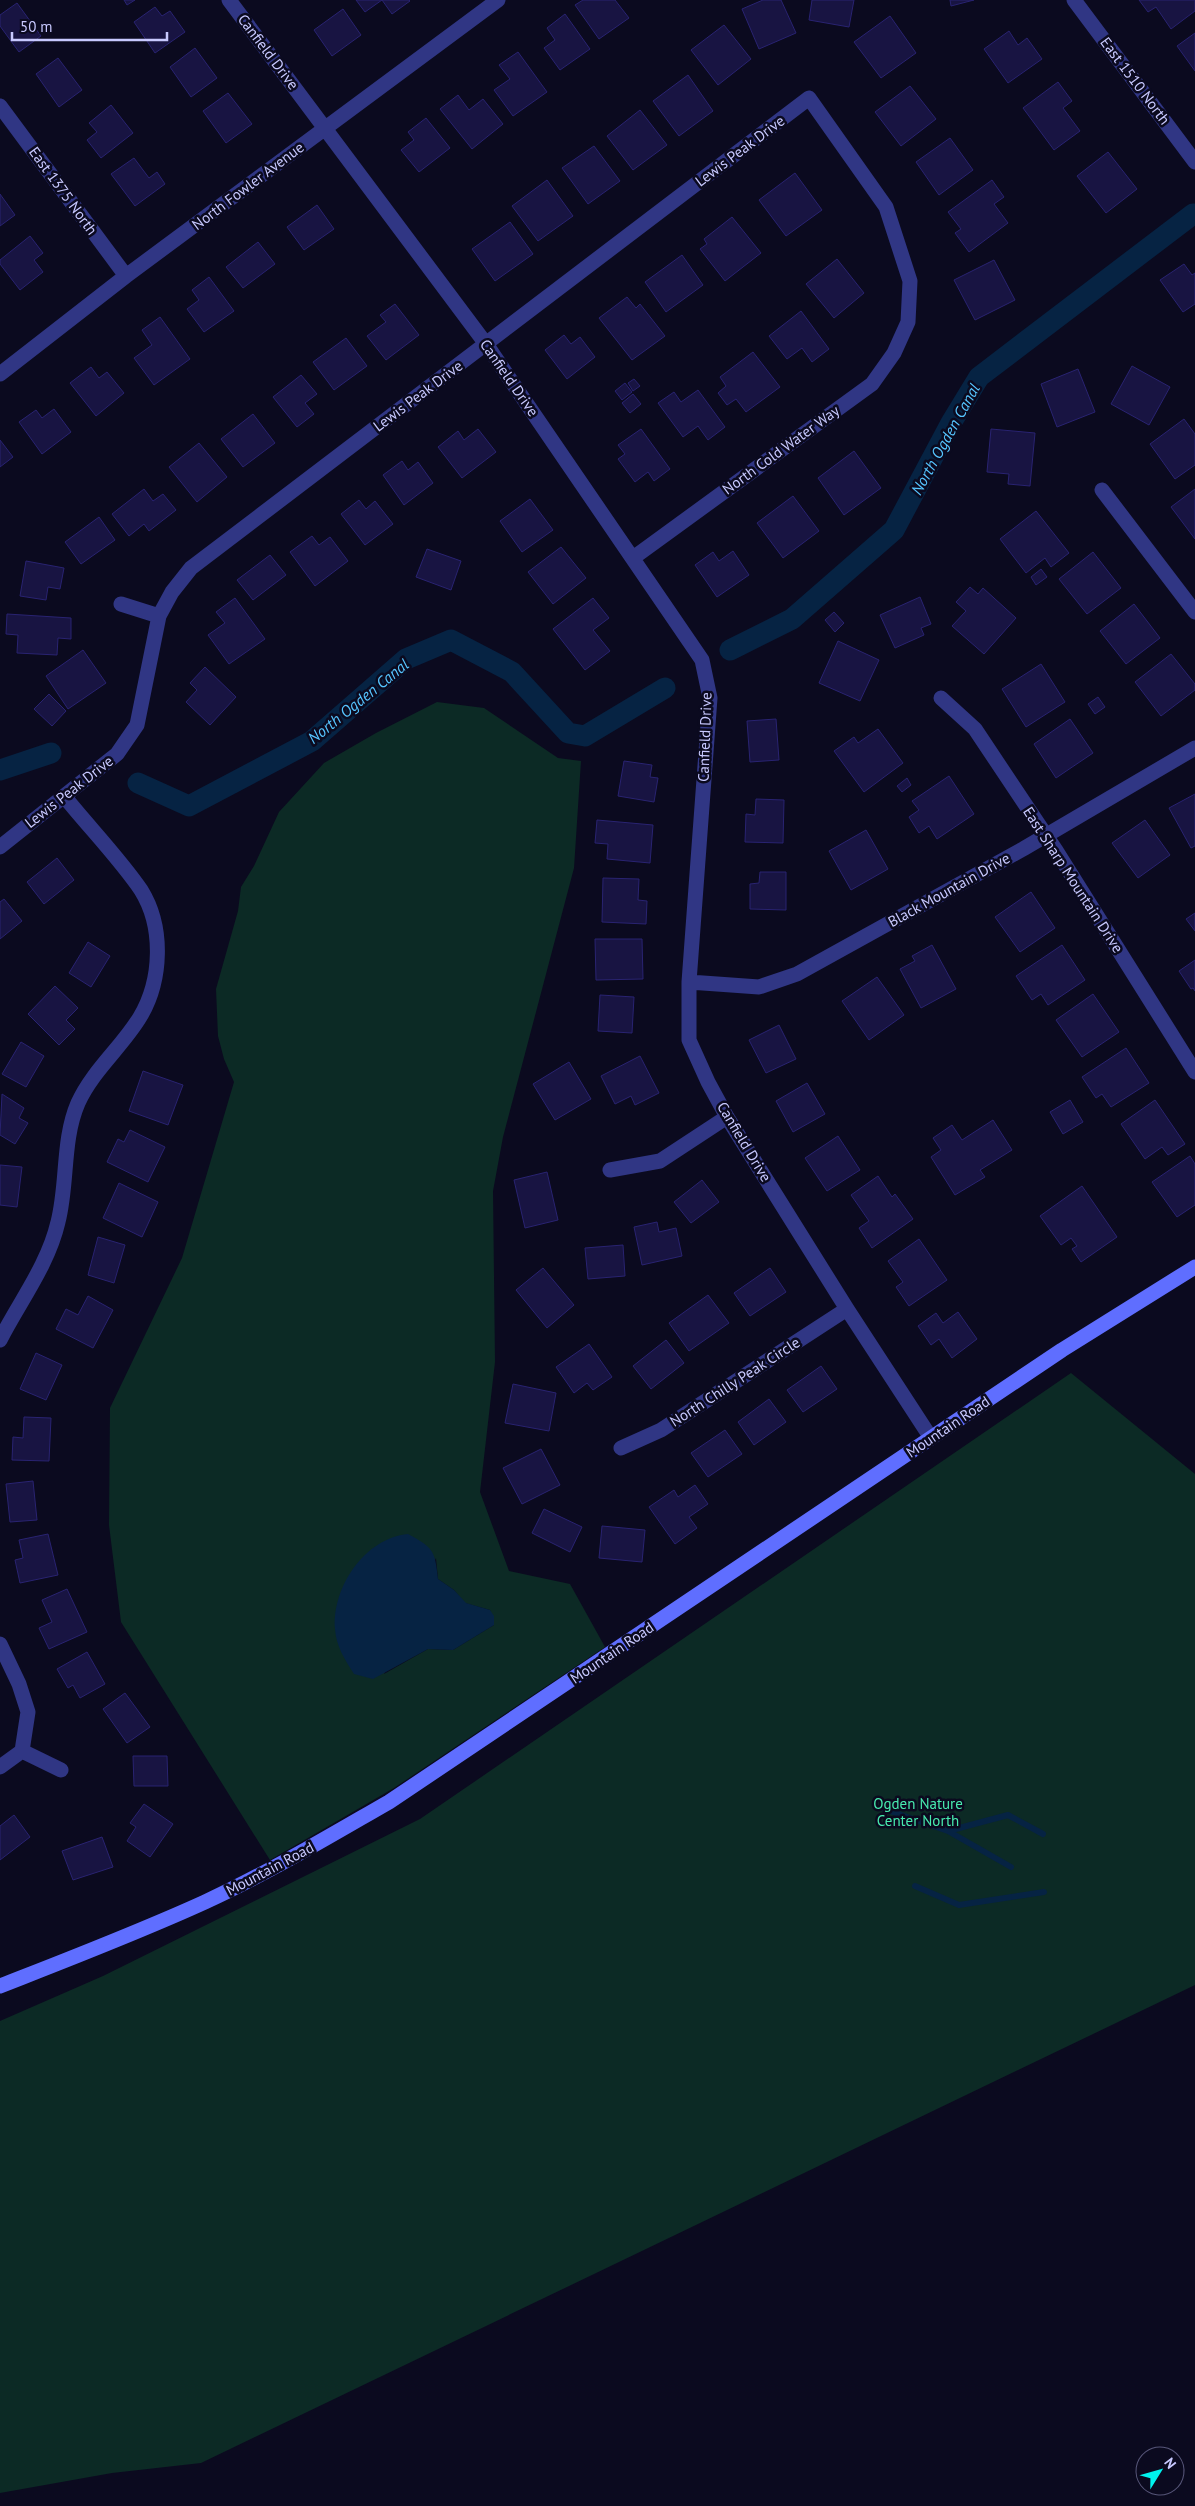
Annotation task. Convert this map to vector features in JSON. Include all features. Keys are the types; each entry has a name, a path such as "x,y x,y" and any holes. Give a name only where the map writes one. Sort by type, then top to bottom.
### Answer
{"street":[{"name":"Canfield Drive","path":"229,0 486,344 702,660 710,698 689,982 689,1040 708,1082 727,1116 847,1309 931,1438"},
{"name":"North Fowler Avenue","path":"0,374 126,276 498,0"},
{"name":"East 1510 North","path":"1074,0 1195,162"},
{"name":"North Cold Water Way","path":"633,558 872,384 894,353 908,322 910,281 886,207 809,98"},
{"name":"Lewis Peak Drive","path":"0,847 117,754 137,725 159,616 172,592 191,568 809,98"},
{"name":"East 1375 North","path":"0,106 126,276"},
{"path":"1102,490 1195,612"},
{"path":"120,604 159,616"},
{"name":"East Sharp Mountain Drive","path":"941,698 975,728 1194,1070"},
{"name":"Black Mountain Drive","path":"689,982 759,986 797,974 1045,835 1195,748"},
{"path":"0,1340 49,1253 59,1220 69,1135 78,1103 90,1082 140,1017 153,988 158,956 154,923 141,891 64,796"},
{"path":"610,1170 660,1161 727,1116"},
{"name":"Mountain Road","path":"0,1986 124,1938 206,1902 290,1859 389,1802 1062,1350 1195,1267"},
{"name":"North Chilly Peak Circle","path":"621,1448 661,1430 847,1309"},
{"path":"0,1644 19,1684 28,1712 22,1750 0,1767"},
{"path":"22,1750 61,1770"}],"green space":[{"path":"437,702 484,708 558,758 581,761 574,868 503,1137 493,1191 495,1362 480,1492 509,1571 570,1584 605,1647 394,1788 270,1860 121,1622 109,1525 110,1408 182,1258 234,1082 224,1059 218,1036 216,989 238,911 241,887 254,866 279,812 324,763 376,733","holes":["436,1558 438,1579 454,1590 465,1603 490,1610 494,1625 453,1650 428,1649 384,1674"]},
{"name":"Ogden Nature Center North","path":"1071,1373 1195,1474 1195,1985 201,2463 112,2473 0,2493 0,2021 103,1976 420,1819"}],"water":[{"path":"408,1534 432,1551 436,1562 438,1579 454,1590 466,1603 490,1610 494,1616 494,1625 453,1650 428,1649 373,1679 354,1674 337,1641 335,1629 339,1597 354,1567 365,1555 378,1545 392,1538"}],"building":[{"path":"124,0 135,0 127,5"},
{"path":"356,0 382,0 365,12"},
{"path":"382,0 409,0 410,1 392,14"},
{"path":"583,0 615,0 629,18 599,39 575,5"},
{"path":"763,0 781,0 796,33 759,49 742,9"},
{"path":"812,0 854,0 849,27 809,20"},
{"path":"950,0 974,0 951,6"},
{"path":"1139,0 1195,0 1195,11 1171,29 1156,7 1148,12"},
{"path":"17,3 41,36 19,52 0,26 0,15"},
{"path":"155,7 162,16 170,11 185,32 155,53 134,22"},
{"path":"343,9 361,35 332,56 314,30"},
{"path":"565,14 590,49 560,70 544,48 555,40 547,28"},
{"path":"890,16 916,53 881,78 854,42"},
{"path":"724,25 751,59 718,85 691,50"},
{"path":"1009,31 1018,45 1027,38 1042,59 1008,83 984,49"},
{"path":"1195,33 1195,71 1177,46"},
{"path":"195,48 217,78 191,97 170,67"},
{"path":"518,52 547,92 513,116 494,90 510,79 499,65"},
{"path":"58,58 82,90 59,107 36,74"},
{"path":"688,75 713,111 679,136 653,101"},
{"path":"1058,82 1072,101 1063,108 1080,131 1054,150 1023,108"},
{"path":"910,86 936,119 901,146 875,112"},
{"path":"228,93 252,124 226,143 203,111"},
{"path":"458,95 469,110 483,99 503,124 472,149 440,109"},
{"path":"111,105 133,133 101,158 87,140 97,132 89,123"},
{"path":"640,110 667,145 633,170 607,136"},
{"path":"426,118 450,148 419,172 401,150 414,140 408,132"},
{"path":"950,138 973,170 939,195 916,162"},
{"path":"594,146 620,181 588,204 562,168"},
{"path":"1108,152 1137,189 1106,213 1077,176"},
{"path":"134,158 149,178 157,172 165,184 135,206 111,174"},
{"path":"795,173 822,210 786,236 759,200"},
{"path":"547,180 573,216 538,241 512,206"},
{"path":"992,180 1004,197 994,204 1008,223 969,252 955,233 961,229 948,212"},
{"path":"0,194 15,215 0,226"},
{"path":"317,205 334,229 304,250 287,227"},
{"path":"732,217 761,253 725,281 700,249 707,244 704,239"},
{"path":"510,222 533,254 495,281 472,249"},
{"path":"30,236 43,253 34,260 43,272 20,290 0,264 0,260"},
{"path":"258,242 275,264 243,288 226,267"},
{"path":"682,255 703,285 666,312 645,282"},
{"path":"837,259 864,293 834,318 806,284"},
{"path":"994,260 1015,300 975,320 954,280"},
{"path":"1184,264 1192,275 1195,273 1195,304 1183,312 1160,280"},
{"path":"209,277 234,311 204,332 187,309 199,300 192,290"},
{"path":"627,297 636,308 640,304 665,336 632,360 599,318"},
{"path":"395,304 419,335 386,360 367,336 386,322 380,315"},
{"path":"801,311 829,349 812,362 802,348 787,359 769,336"},
{"path":"160,317 190,359 154,385 134,358 152,345 142,330"},
{"path":"564,335 571,344 580,337 595,357 567,379 545,350"},
{"path":"346,338 367,366 334,390 313,362"},
{"path":"753,352 780,387 746,412 736,399 727,405 718,393 726,386 720,377"},
{"path":"1132,366 1170,387 1149,425 1111,404"},
{"path":"91,367 99,378 107,372 124,393 96,416 70,383"},
{"path":"1078,369 1095,412 1057,427 1041,384"},
{"path":"301,375 317,394 305,403 314,414 297,427 273,397"},
{"path":"634,379 640,386 633,391 628,383"},
{"path":"625,383 632,392 622,400 615,391"},
{"path":"698,390 725,427 708,440 698,426 683,437 658,403 674,392 681,402"},
{"path":"633,394 641,404 630,413 622,403"},
{"path":"54,409 71,432 42,454 19,422 36,410 42,418"},
{"path":"253,414 275,443 243,467 221,439"},
{"path":"1184,419 1195,434 1195,465 1175,479 1150,444"},
{"path":"478,429 496,452 462,478 438,447 458,431 464,440"},
{"path":"641,429 670,469 654,481 648,472 635,482 618,459 625,454 618,445"},
{"path":"991,429 1035,433 1030,486 1008,484 1009,474 987,472"},
{"path":"0,440 13,457 0,467"},
{"path":"199,443 227,477 197,502 169,467"},
{"path":"854,451 881,488 844,515 818,478"},
{"path":"402,461 408,470 418,462 433,483 404,505 383,475"},
{"path":"144,489 153,501 163,494 176,510 149,531 144,524 129,536 112,514"},
{"path":"1195,489 1195,539 1171,507"},
{"path":"793,496 819,531 783,558 757,523"},
{"path":"530,499 553,530 522,552 500,521"},
{"path":"359,500 366,509 375,501 393,524 365,545 341,514"},
{"path":"1036,511 1069,553 1051,567 1045,558 1026,573 1000,539"},
{"path":"99,517 115,540 81,564 65,542"},
{"path":"312,536 319,545 330,537 348,561 315,586 290,552"},
{"path":"561,547 586,578 553,604 528,572"},
{"path":"427,549 461,561 451,590 416,577"},
{"path":"733,551 749,575 717,597 695,565 713,552 719,561"},
{"path":"1093,552 1121,588 1087,614 1059,579"},
{"path":"270,555 286,575 253,600 237,580"},
{"path":"26,561 64,568 60,589 48,587 46,600 20,596"},
{"path":"1041,569 1047,577 1036,585 1031,577"},
{"path":"970,587 978,594 983,588 1016,618 984,654 952,626 966,611 956,602"},
{"path":"920,597 931,624 921,628 924,635 895,648 880,615"},
{"path":"235,598 265,639 229,664 208,635 225,623 216,612"},
{"path":"593,598 609,618 593,630 610,651 585,670 553,629"},
{"path":"1134,604 1160,638 1126,664 1100,631"},
{"path":"834,612 844,623 835,632 825,620"},
{"path":"7,614 71,618 71,639 58,638 57,655 17,653 18,635 6,634"},
{"path":"838,641 879,660 860,701 819,683"},
{"path":"83,650 106,683 68,709 46,676"},
{"path":"1171,654 1195,684 1195,690 1161,716 1135,682"},
{"path":"1041,664 1065,702 1026,727 1002,689"},
{"path":"205,667 236,697 210,725 186,702 197,690 190,683"},
{"path":"49,694 66,711 52,726 34,709"},
{"path":"1098,697 1105,707 1095,714 1088,704"},
{"path":"776,719 779,760 750,762 747,721"},
{"path":"1070,719 1093,753 1056,778 1034,744"},
{"path":"878,729 903,763 864,792 834,751 854,737 858,743"},
{"path":"624,761 652,765 650,777 658,778 654,802 618,796"},
{"path":"949,776 974,814 937,839 929,826 919,833 909,817 919,810 912,801"},
{"path":"907,778 911,785 902,792 897,786"},
{"path":"1195,794 1195,846 1191,848 1169,808"},
{"path":"756,799 784,800 783,843 745,842 746,814 755,815"},
{"path":"597,820 653,825 650,863 607,859 608,844 595,843"},
{"path":"1145,820 1170,855 1138,878 1112,843"},
{"path":"866,830 888,869 851,890 829,851"},
{"path":"57,858 74,880 44,904 27,882"},
{"path":"760,872 786,872 786,910 750,909 750,884 759,883"},
{"path":"603,878 639,879 638,900 647,901 646,924 602,922"},
{"path":"1031,892 1055,928 1020,952 995,917"},
{"path":"4,899 22,921 0,939 0,902"},
{"path":"1195,913 1195,931 1186,919"},
{"path":"595,939 642,939 643,979 596,980"},
{"path":"88,942 110,956 91,987 69,973"},
{"path":"932,945 956,989 921,1008 900,969 915,961 912,956"},
{"path":"1062,945 1085,980 1048,1005 1041,994 1032,1000 1016,976"},
{"path":"1195,960 1195,991 1193,988 1191,989 1179,971"},
{"path":"877,977 904,1015 869,1040 842,1001"},
{"path":"55,986 78,1008 66,1020 75,1029 59,1045 28,1014"},
{"path":"1093,994 1119,1032 1082,1057 1056,1020"},
{"path":"600,995 634,997 632,1033 598,1031"},
{"path":"779,1025 796,1059 766,1073 749,1040"},
{"path":"21,1042 44,1056 26,1087 2,1074"},
{"path":"1126,1048 1149,1083 1111,1107 1102,1094 1096,1098 1082,1077"},
{"path":"640,1056 659,1093 635,1105 631,1096 615,1104 601,1076"},
{"path":"569,1062 591,1099 555,1120 533,1084"},
{"path":"143,1071 183,1085 168,1125 129,1111"},
{"path":"807,1083 825,1114 793,1132 776,1101"},
{"path":"2,1094 24,1108 19,1118 28,1123 15,1144 0,1135"},
{"path":"1070,1100 1083,1122 1063,1134 1050,1112"},
{"path":"1155,1100 1185,1144 1168,1155 1162,1147 1145,1159 1121,1124"},
{"path":"993,1120 1012,1150 980,1170 985,1177 955,1195 931,1157 941,1150 933,1138 952,1125 962,1140"},
{"path":"130,1130 165,1147 148,1182 107,1162 118,1139 124,1142"},
{"path":"838,1136 860,1170 827,1191 805,1158"},
{"path":"1190,1156 1195,1164 1195,1205 1177,1217 1152,1182"},
{"path":"0,1165 22,1167 17,1207 0,1205"},
{"path":"547,1172 558,1220 525,1228 514,1180"},
{"path":"878,1176 892,1197 895,1194 913,1219 872,1248 859,1228 869,1221 851,1195"},
{"path":"702,1180 719,1202 691,1223 674,1202"},
{"path":"119,1183 158,1202 142,1237 103,1218"},
{"path":"1082,1186 1117,1237 1081,1262 1072,1249 1077,1246 1071,1238 1061,1245 1040,1216"},
{"path":"657,1222 659,1232 676,1228 682,1256 642,1265 634,1227"},
{"path":"98,1237 125,1245 114,1283 88,1275"},
{"path":"919,1239 947,1280 909,1306 896,1287 903,1282 888,1261"},
{"path":"623,1245 625,1276 588,1279 585,1248"},
{"path":"543,1268 574,1305 547,1328 516,1290"},
{"path":"770,1268 786,1292 750,1316 734,1293"},
{"path":"708,1295 729,1323 689,1351 669,1323"},
{"path":"88,1296 113,1310 93,1348 56,1329 66,1309 78,1315"},
{"path":"958,1312 977,1339 952,1358 939,1339 931,1345 918,1326 936,1313 943,1323"},
{"path":"666,1340 684,1363 651,1389 633,1366"},
{"path":"589,1344 612,1377 593,1390 587,1383 574,1393 556,1367"},
{"path":"36,1353 62,1365 46,1400 20,1389"},
{"path":"821,1366 837,1389 803,1412 787,1390"},
{"path":"513,1384 556,1393 549,1431 505,1423"},
{"path":"769,1399 786,1422 754,1445 738,1422"},
{"path":"24,1417 51,1418 49,1461 12,1460 13,1437 23,1438"},
{"path":"725,1430 742,1454 708,1477 691,1453"},
{"path":"541,1449 560,1485 522,1504 503,1468"},
{"path":"33,1481 37,1520 10,1522 6,1484"},
{"path":"695,1485 708,1504 689,1517 697,1528 675,1544 649,1507 674,1490 678,1497"},
{"path":"544,1509 582,1527 570,1552 532,1533"},
{"path":"602,1526 645,1530 642,1562 599,1558"},
{"path":"48,1534 58,1575 20,1583 15,1560 23,1558 19,1540"},
{"path":"67,1589 87,1632 49,1649 39,1628 52,1622 42,1600"},
{"path":"87,1652 105,1684 80,1698 73,1685 68,1688 57,1669"},
{"path":"125,1693 150,1727 127,1743 103,1709"},
{"path":"133,1756 167,1756 168,1786 134,1786"},
{"path":"144,1804 173,1824 150,1857 127,1841 136,1827 130,1823"},
{"path":"14,1815 30,1837 0,1860 0,1826"},
{"path":"102,1837 113,1867 73,1880 62,1851"}],"waterway":[{"name":"North Ogden Canal","path":"730,650 792,619 894,530 951,423 979,377 1193,214"},
{"name":"North Ogden Canal","path":"138,783 189,806 312,741 406,659 451,640 512,672 568,733 585,736 665,688"},
{"name":"North Ogden Canal","path":"0,770 51,753"},
{"path":"884,1809 948,1831 1008,1815 1043,1834"},
{"path":"948,1831 1011,1867"},
{"path":"915,1886 959,1905 1044,1892"}]}
